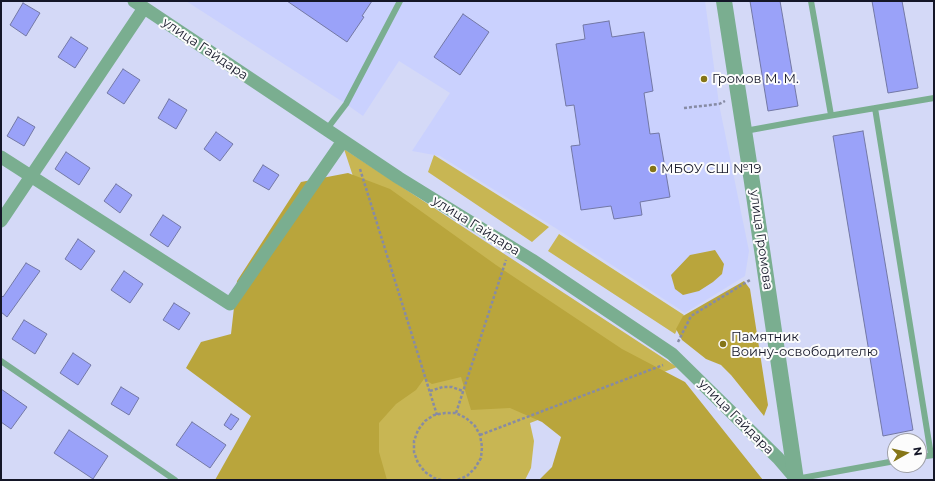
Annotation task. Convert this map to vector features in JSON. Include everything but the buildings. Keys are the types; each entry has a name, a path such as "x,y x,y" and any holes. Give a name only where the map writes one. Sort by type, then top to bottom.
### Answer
{"street":[{"name":"улица Громова","path":"724,1 745,131 796,479"},
{"name":"улица Гайдара","path":"139,4 399,178 538,264 672,354 778,458 796,479"},
{"path":"1,221 139,4"},
{"path":"1,157 230,304 348,144"}],"lane":[{"path":"327,129 346,104 400,1"},
{"path":"811,1 830,116"},
{"path":"745,131 934,98"},
{"path":"875,108 932,455"},
{"path":"1,361 175,480"},
{"path":"796,479 887,462"}],"path":[{"path":"684,108 719,104 728,100"},
{"path":"348,144 437,414"},
{"path":"456,413 510,247"},
{"path":"480,435 663,365 672,354 690,316 753,278"},
{"path":"430,391 443,387 452,387 463,391"},
{"path":"441,480 437,480 425,472 418,463 414,452 414,441 418,430 434,415 456,413 466,418 475,426 480,435 482,447 480,458 475,468 467,476 457,480"}],"shaded area":[{"path":"186,1 705,1 719,104 749,251 745,276 685,313 557,229 440,156 412,151 450,93 399,61 363,116"},
{"path":"344,149 677,367 530,423 534,441 531,468 525,480 383,480 375,433 383,409 418,374"},
{"path":"434,155 549,227 532,242 428,172"},
{"path":"348,173 390,189 496,265 622,349 685,382 763,480 539,480 552,467 561,437 542,422 510,408 471,410 461,377 432,384 424,379 416,390 396,404 379,423 379,452 387,480 215,480 251,416 186,368 201,342 231,334 237,281 301,182"},
{"path":"559,234 684,315 675,334 548,251"},
{"path":"715,250 724,264 722,274 699,291 683,295 675,289 671,275 690,255"},
{"path":"744,281 750,289 768,405 764,416 721,365 706,359 682,340 676,329 683,316"}],"place":[{"name":"Громов М. М.","path":"704,79"},
{"name":"МБОУ СШ №19","path":"653,169"},
{"name":"Памятник Воину-освободителю","path":"723,344"}]}
